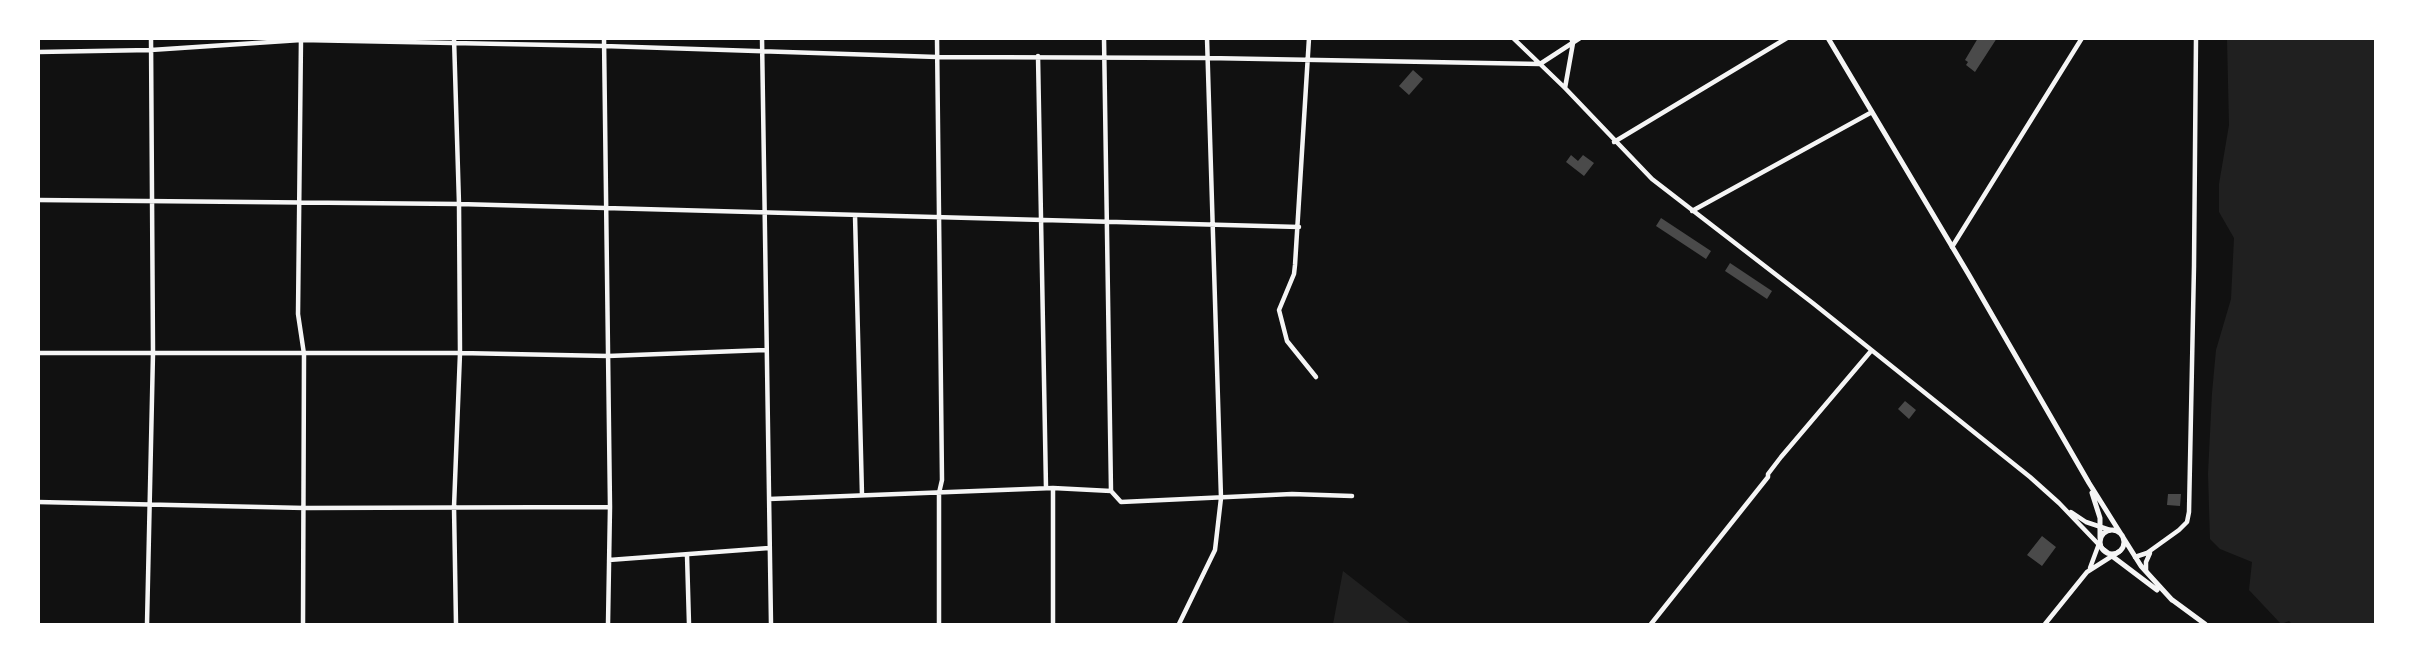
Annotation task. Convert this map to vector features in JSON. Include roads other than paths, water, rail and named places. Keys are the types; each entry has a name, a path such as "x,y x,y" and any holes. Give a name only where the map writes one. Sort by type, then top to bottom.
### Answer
{"street":[{"path":"147,625 153,353 151,38"},
{"path":"604,38 610,507 608,625"},
{"path":"762,38 771,625"},
{"path":"937,38 942,480 939,493 939,625"},
{"path":"1104,38 1111,491 1121,502 1292,494 1352,496"},
{"path":"1179,625 1214,550 1221,498 1207,38"},
{"path":"1309,38 1294,274 1279,314 1287,341 1316,377"},
{"path":"1513,38 1652,179 1940,404 2059,503 2100,543 2104,551 2205,625"},
{"path":"38,52 151,50 301,39 454,41 937,57 1207,58 1540,64 1580,38"},
{"path":"1614,142 1787,38"},
{"path":"1828,38 2088,484 2150,578 2172,600"},
{"path":"1952,247 2082,38"},
{"path":"2135,556 2154,549 2183,526 2190,506 2196,38"},
{"path":"301,39 298,314 304,354 303,625"},
{"path":"454,41 460,353 454,508 456,625"},
{"path":"1565,89 1572,41"},
{"path":"1038,57 1046,488"},
{"path":"1692,211 1872,112"},
{"path":"38,200 459,204 1299,227"},
{"path":"855,215 862,495"},
{"path":"38,353 460,353 608,356 765,350"},
{"path":"1651,625 1768,477 1780,457 1871,351"},
{"path":"2088,484 2098,512 2100,543"},
{"path":"769,499 1046,488 1111,491"},
{"path":"1053,488 1053,625"},
{"path":"38,502 305,508 610,507"},
{"path":"2059,503 2086,522 2117,531 2123,536"},
{"path":"2045,625 2087,572 2105,532 2110,530"},
{"path":"2087,572 2120,551 2123,547 2123,536"},
{"path":"609,560 769,548"},
{"path":"2150,578 2146,562 2154,549"},
{"path":"2104,551 2120,551"},
{"path":"687,555 690,625"}]}
